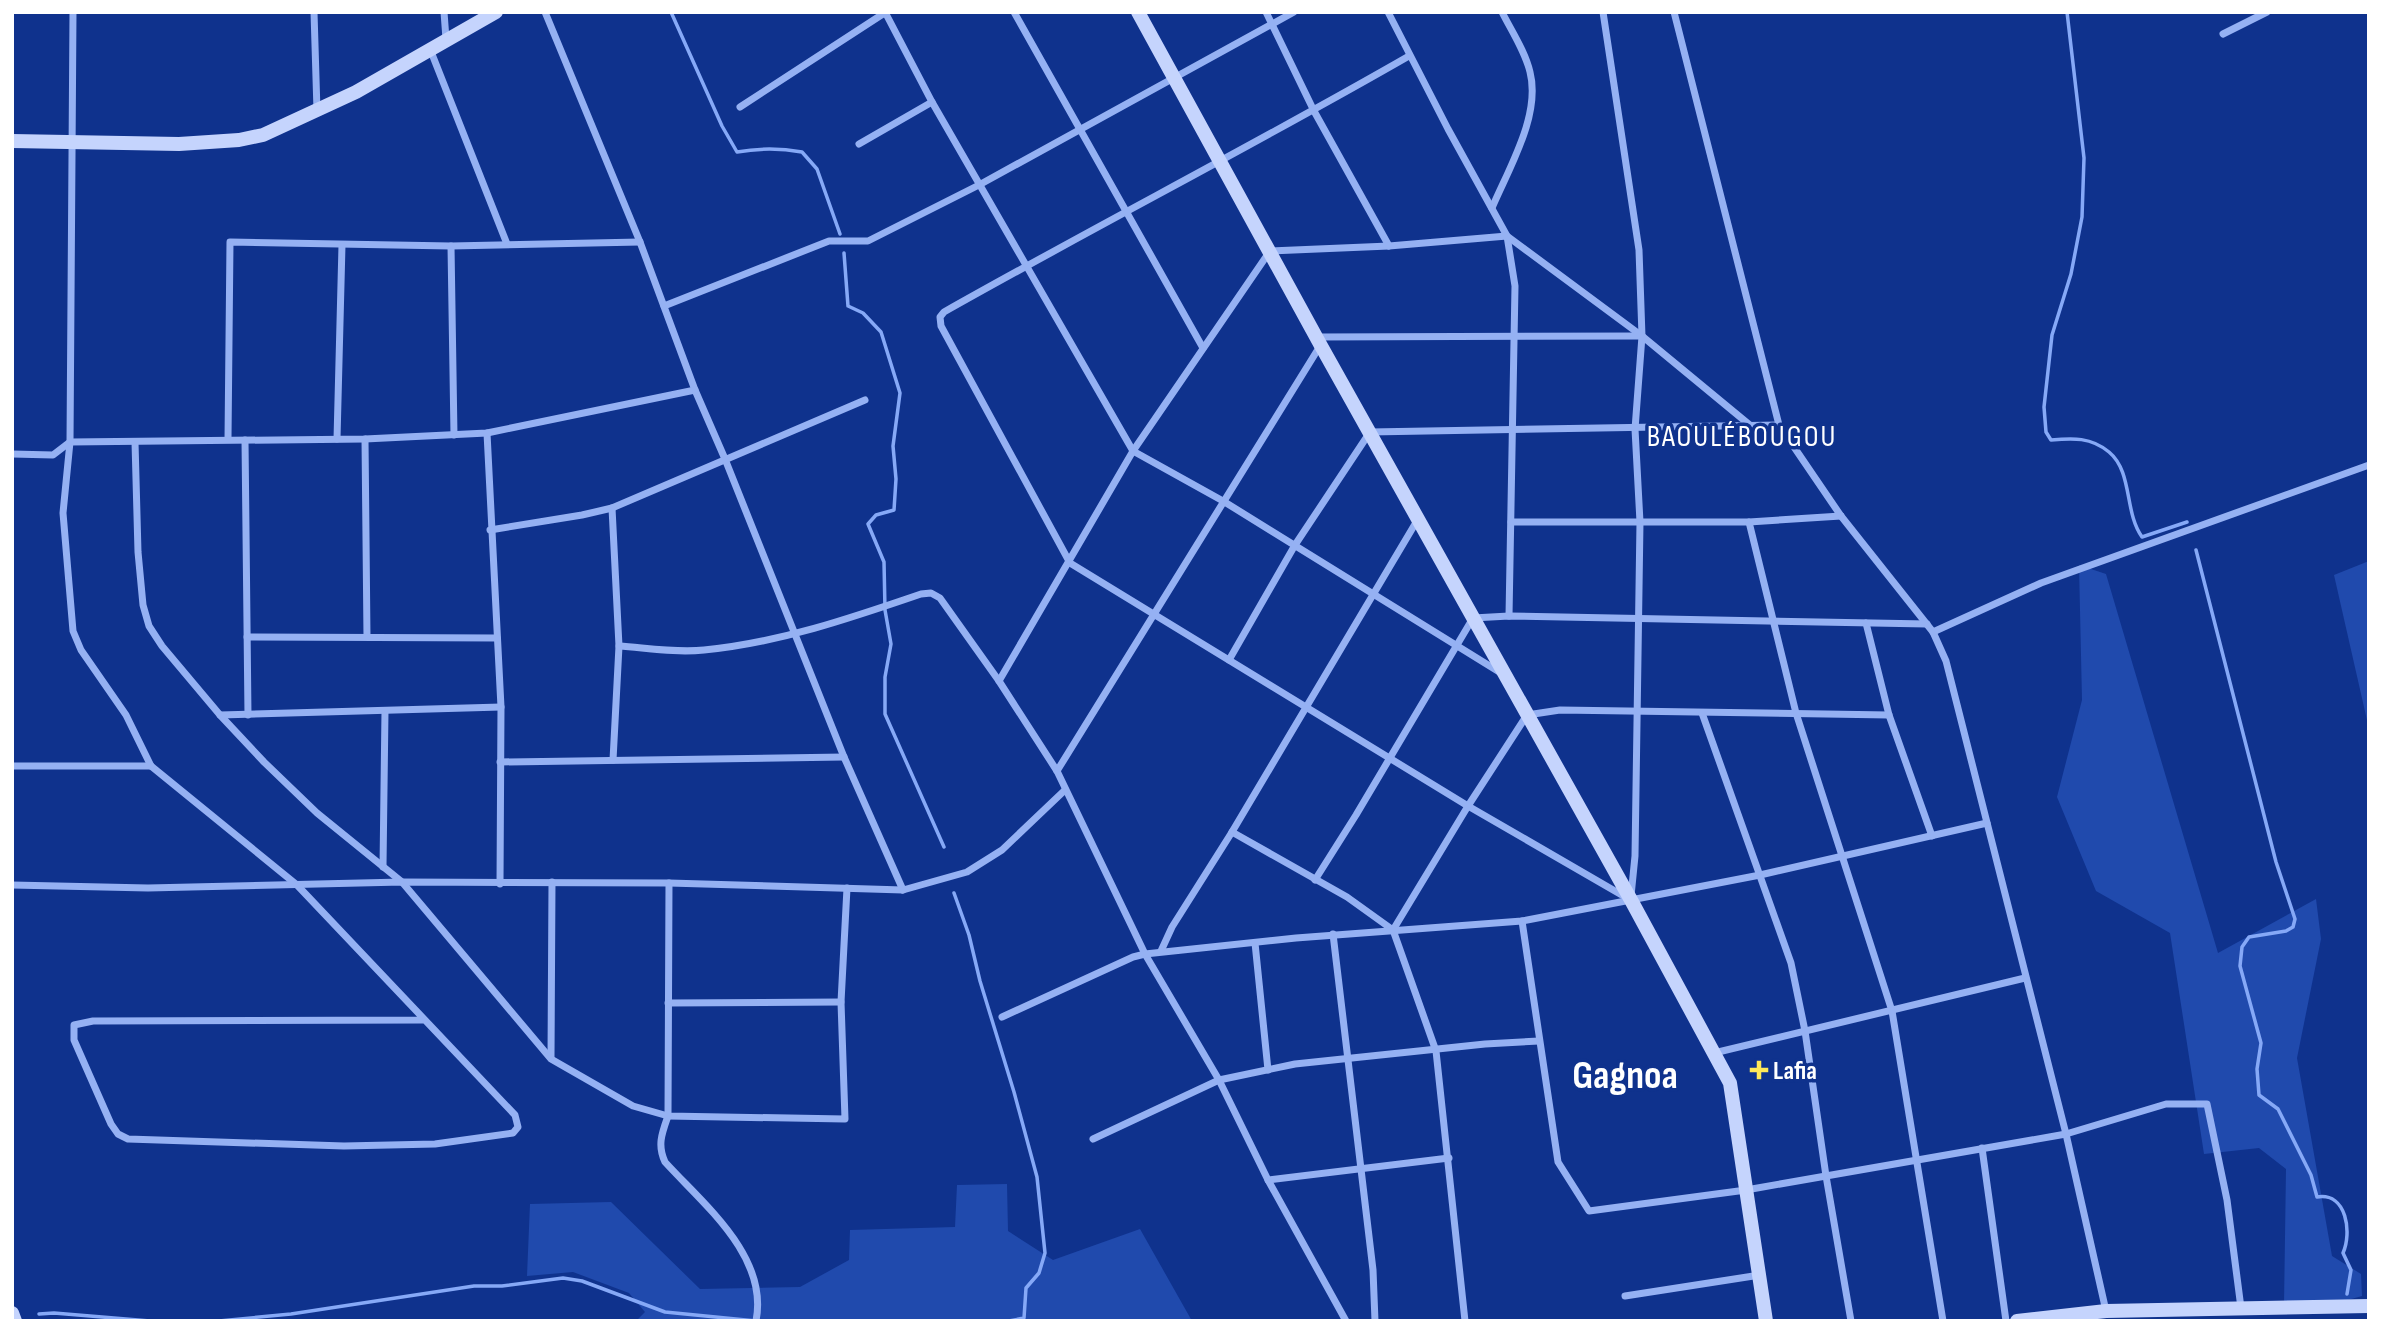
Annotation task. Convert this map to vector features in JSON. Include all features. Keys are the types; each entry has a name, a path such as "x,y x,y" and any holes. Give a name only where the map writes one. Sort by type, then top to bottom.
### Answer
{"street":[{"path":"73,12 69,442 63,513 73,631 81,650 126,715 150,766 209,811 297,885 422,1020 515,1115 518,1127 513,1133 435,1144 335,1146 128,1139 118,1134 111,1124 74,1040 74,1025 93,1021 422,1020"},
{"path":"314,12 317,112"},
{"path":"444,12 446,40"},
{"path":"12,141 180,144 239,140 263,135 356,92 496,12"},
{"path":"545,12 640,242 695,390 844,757 903,890"},
{"path":"740,107 886,12 932,102 1133,451 1223,501 1505,676"},
{"path":"1014,12 1203,348"},
{"path":"1138,12 1730,1083 1766,1321"},
{"path":"1266,12 1314,111 1389,246"},
{"path":"664,306 830,241 868,241 979,185 1294,12"},
{"path":"1388,12 1507,236 1515,286 1509,616"},
{"path":"1492,208 1530,118 1533,102 1531,74 1525,56 1502,12"},
{"path":"1604,12 1639,250 1642,336 1635,429 1640,522 1635,856 1631,900"},
{"path":"1674,12 1779,425 1841,516 1933,632 1946,661 2066,1134 2106,1311"},
{"path":"2223,34 2267,12"},
{"path":"429,49 507,244"},
{"path":"1409,56 1314,111 944,312 940,317 941,326 1070,563 1468,806 1631,900"},
{"path":"859,144 932,102"},
{"path":"1270,251 1389,246 1507,236 1642,336 1751,426"},
{"path":"228,439 230,242 451,246 640,242"},
{"path":"337,439 342,245"},
{"path":"451,246 454,435"},
{"path":"999,681 1133,451 1270,251"},
{"path":"1319,341 1642,336"},
{"path":"1057,771 1319,341"},
{"path":"12,454 53,455 69,442 365,439 487,433 695,390"},
{"path":"490,530 612,508 865,400"},
{"path":"1370,432 1779,425"},
{"path":"1229,660 1295,545 1370,432"},
{"path":"487,433 501,707 500,884"},
{"path":"365,439 367,637"},
{"path":"245,440 248,715"},
{"path":"135,442 139,576 149,626 162,646 220,715 317,813 402,882 551,1059 633,1106 668,1116 845,1119 841,1002 847,888"},
{"path":"1933,632 2041,583 2369,465"},
{"path":"612,508 619,646 613,760"},
{"path":"1511,522 1749,522 1841,516"},
{"path":"1161,951 1172,928 1307,708 1418,518"},
{"path":"1749,522 1796,713 1892,1011 1943,1321"},
{"path":"619,646 702,650 796,634 921,594 931,593 940,598 999,681 1057,771 1145,954 1219,1080 1268,1180 1346,1321"},
{"path":"1473,618 1509,616 1927,624"},
{"path":"1315,880 1473,618"},
{"path":"1866,623 1889,715 1932,836"},
{"path":"247,637 497,638"},
{"path":"220,715 501,707"},
{"path":"1393,930 1527,715 1560,710 1889,715"},
{"path":"383,867 385,711"},
{"path":"1702,713 1791,963 1805,1031 1851,1321"},
{"path":"500,762 844,757"},
{"path":"12,766 150,766"},
{"path":"12,885 148,888 402,882 552,882 903,890 967,872 1002,850 1065,790"},
{"path":"1002,1017 1145,954 1333,934 1522,922 1760,875 1987,823"},
{"path":"1232,832 1347,897 1393,930 1436,1051 1465,1321"},
{"path":"551,1059 552,882"},
{"path":"669,883 668,1116 660,1150 664,1162 730,1233 745,1257 757,1288 756,1321"},
{"path":"1522,922 1558,1162 1588,1211 1746,1190 2066,1134 2166,1104 2207,1104 2227,1200 2241,1308"},
{"path":"1333,934 1373,1270 1375,1321"},
{"path":"1255,943 1268,1070"},
{"path":"1714,1053 2025,978"},
{"path":"668,1003 841,1002"},
{"path":"1093,1139 1219,1080 1349,1059 1485,1044 1539,1041"},
{"path":"1982,1148 2006,1321"},
{"path":"1268,1180 1449,1158"},
{"path":"1625,1296 1760,1275"},
{"path":"2017,1321 2106,1311 2369,1306"},
{"path":"12,1312 15,1321"}],"shaded area":[{"path":"2369,561 2369,729 2334,575"},
{"path":"2079,565 2106,574 2218,953 2316,899 2321,939 2297,1058 2332,1256 2361,1274 2362,1296 2337,1303 2284,1305 2286,1169 2259,1148 2204,1154 2170,933 2096,891 2057,797 2082,700"},
{"path":"1007,1184 1008,1231 1053,1260 1140,1229 1192,1321 636,1321 645,1312 629,1293 573,1272 527,1276 530,1204 611,1202 700,1289 800,1287 849,1260 850,1230 955,1227 957,1185"}],"waterway":[{"path":"671,12 722,126 737,152 770,149 802,152 817,169 840,234"},
{"path":"2067,12 2084,158 2082,217 2071,274 2052,335 2044,407 2046,432 2051,440 2082,440 2095,444 2117,460 2136,527 2142,537 2187,522"},
{"path":"844,253 848,306 863,313 881,332 900,393 893,446 896,479 894,510 876,515 868,524 884,562 885,610 891,644 885,677 885,714 944,847"},
{"path":"2196,550 2276,862 2295,919 2293,927 2286,931 2249,937 2242,947 2240,966 2261,1043 2257,1069 2259,1095 2278,1109 2311,1175 2317,1197 2327,1197 2335,1201 2345,1216 2347,1235 2343,1253 2351,1270 2347,1294"},
{"path":"954,893 969,935 1037,1177 1045,1253 1039,1273 1026,1288 1024,1318 1009,1321"},
{"path":"219,1321 291,1314 474,1286 502,1286 563,1278 582,1281 665,1312 756,1321"},
{"path":"39,1314 150,1321"}],"place":[{"name":"Lafia","path":"1759,1070"}],"district":[{"name":"BAOULÉBOUGOU","path":"1742,436"},
{"name":"Gagnoa","path":"1625,1074"}]}
